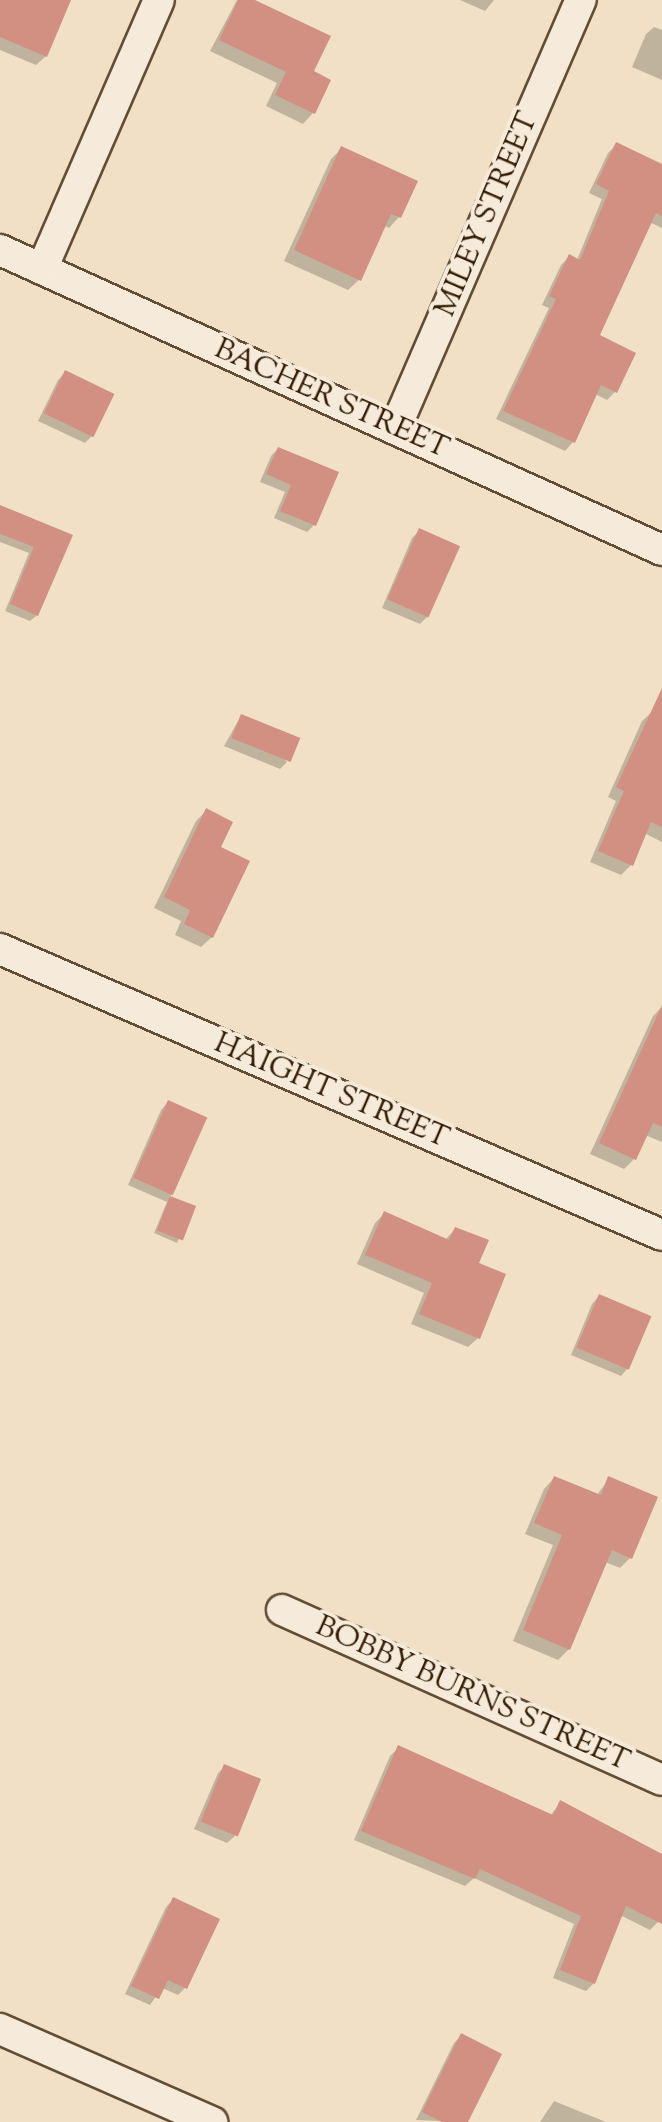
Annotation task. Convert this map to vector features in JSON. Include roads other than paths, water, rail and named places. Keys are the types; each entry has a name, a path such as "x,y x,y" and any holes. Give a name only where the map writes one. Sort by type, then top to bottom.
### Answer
{"street":[{"path":"42,269 159,0"},
{"name":"MILEY STREET","path":"395,429 581,0"},
{"name":"BACHER STREET","path":"0,250 662,550"},
{"name":"HAIGHT STREET","path":"0,949 662,1235"},
{"name":"BOBBY BURNS STREET","path":"282,1610 662,1780"},
{"path":"0,2029 212,2122"}]}
